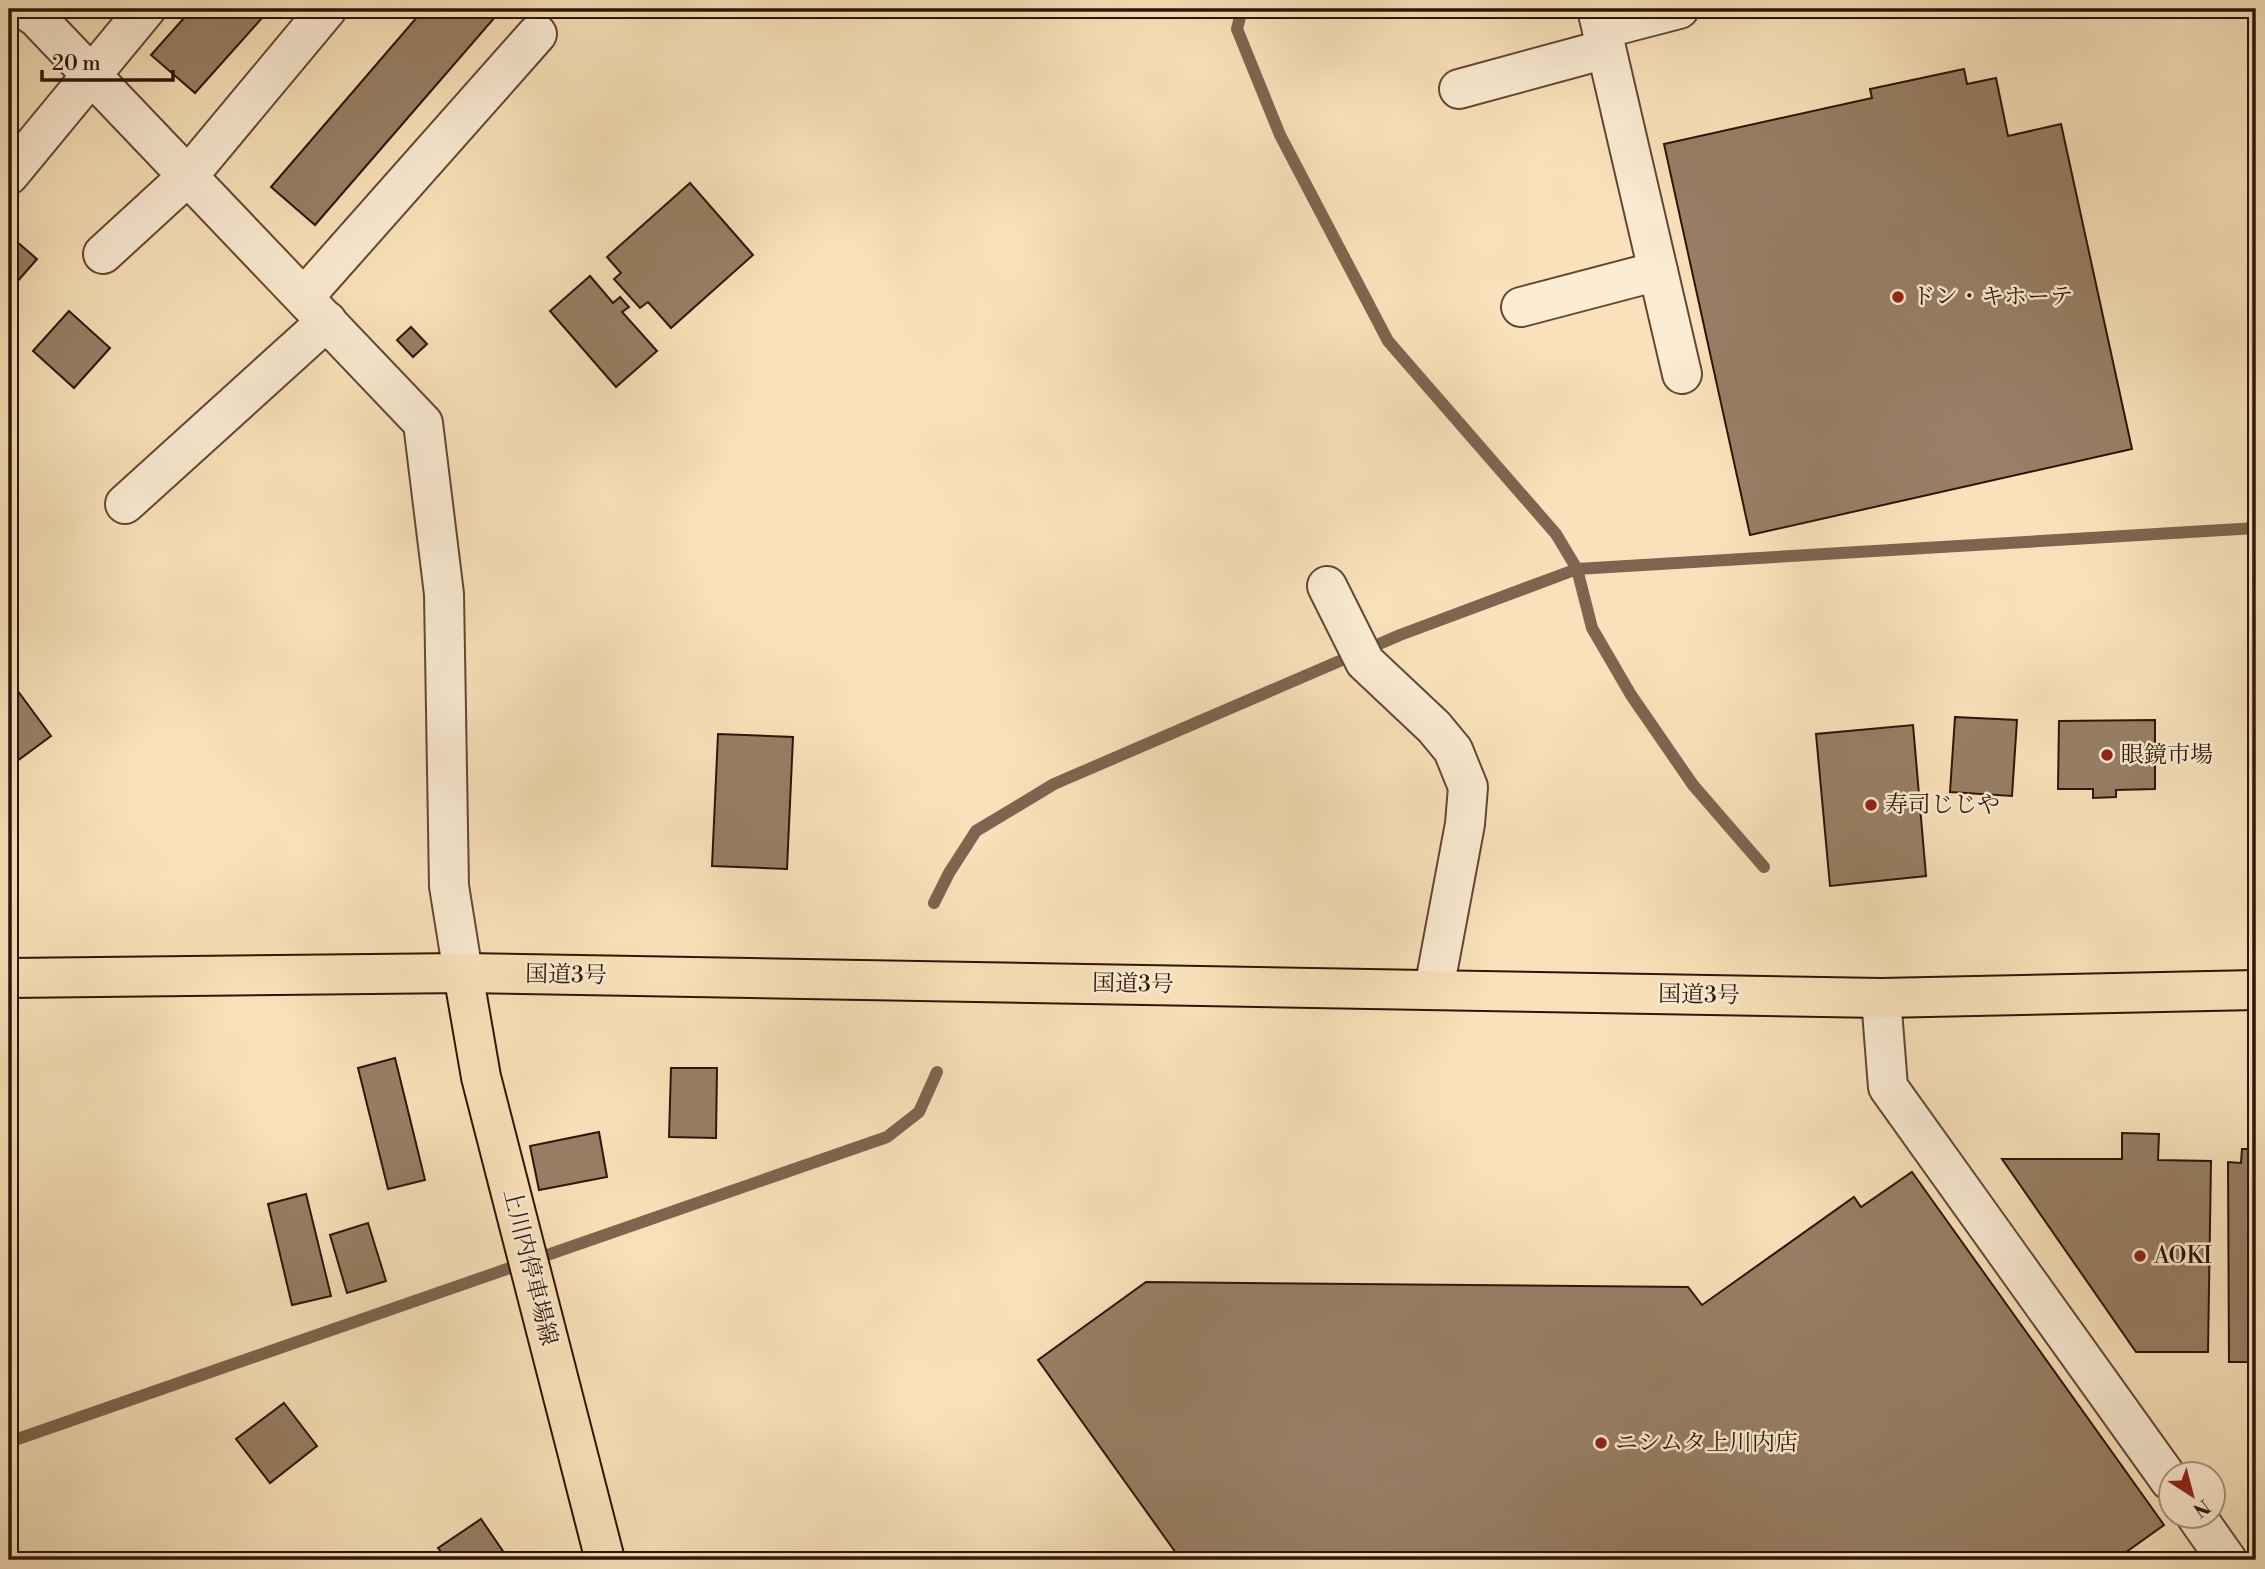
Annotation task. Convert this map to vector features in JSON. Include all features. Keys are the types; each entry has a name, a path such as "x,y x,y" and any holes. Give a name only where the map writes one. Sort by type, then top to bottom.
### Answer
{"main road":[{"name":"国道3号","path":"9,978 463,973 1881,998 2256,990"},
{"name":"上川内停車場線","path":"463,973 481,1077 605,1560"}],"street":[{"path":"24,9 37,18 422,423 444,594 449,886 463,973"},
{"path":"9,174 146,9"},
{"path":"103,254 188,176 327,9"},
{"path":"1459,89 1601,29 1679,9"},
{"path":"1601,29 1682,374"},
{"path":"125,505 315,309 537,34"},
{"path":"1521,307 1658,271"},
{"path":"1327,586 1360,652 1453,750 1468,787 1465,824 1434,989"},
{"path":"1881,998 1888,1087 2156,1460"},
{"path":"2205,1530 2227,1560"}],"building":[{"path":"192,9 270,9 195,93 151,55"},
{"path":"424,9 502,9 315,225 271,187"},
{"name":"ドン・キホーテ","path":"1964,69 1967,84 1996,78 2008,136 2061,124 2132,449 1750,535 1664,144 1872,98 1870,89"},
{"path":"690,183 753,255 671,328 648,302 640,308 614,279 621,273 607,257"},
{"path":"9,235 37,259 9,291"},
{"path":"590,276 613,303 620,297 629,307 622,312 657,351 616,387 550,311"},
{"path":"69,311 110,348 74,388 33,351"},
{"path":"411,327 427,344 413,357 397,340"},
{"path":"9,679 51,736 9,767"},
{"path":"1955,717 2017,720 2012,796 1950,792"},
{"name":"眼鏡市場","path":"2155,720 2155,789 2116,790 2116,797 2093,798 2093,789 2058,789 2059,721"},
{"name":"寿司じじや","path":"1913,725 1926,876 1830,886 1816,734"},
{"path":"718,734 793,737 787,869 712,866"},
{"path":"395,1058 425,1180 388,1189 358,1068"},
{"path":"671,1068 717,1068 716,1138 669,1137"},
{"path":"599,1132 607,1177 539,1190 530,1146"},
{"name":"AOKI","path":"2122,1133 2159,1134 2158,1160 2211,1161 2208,1352 2136,1352 2002,1159 2122,1159"},
{"path":"2242,1149 2256,1149 2256,1362 2229,1362 2228,1162 2241,1163"},
{"name":"ニシムタ上川内店","path":"1912,1172 2156,1514 2157,1530 2115,1560 1181,1560 1038,1360 1146,1282 1688,1287 1702,1305 1854,1197 1861,1207"},
{"path":"306,1194 331,1296 292,1305 268,1204"},
{"path":"368,1223 386,1281 347,1293 330,1235"},
{"path":"284,1403 317,1446 270,1483 236,1439"},
{"path":"481,1519 509,1560 447,1560 438,1548"}],"waterway":[{"path":"1242,9 1237,29 1280,135 1388,341 1556,534 1577,569 1592,628 1631,695 1693,785 1764,867"},
{"path":"934,903 949,873 976,831 1054,784 1400,635 1577,569 2256,528"},
{"path":"9,1442 887,1137 919,1112 937,1072"}],"place":[{"name":"ドン・キホーテ","path":"1898,297"},
{"name":"眼鏡市場","path":"2107,755"},
{"name":"寿司じじや","path":"1871,805"},
{"name":"AOKI","path":"2140,1256"},
{"name":"ニシムタ上川内店","path":"1601,1443"}]}
